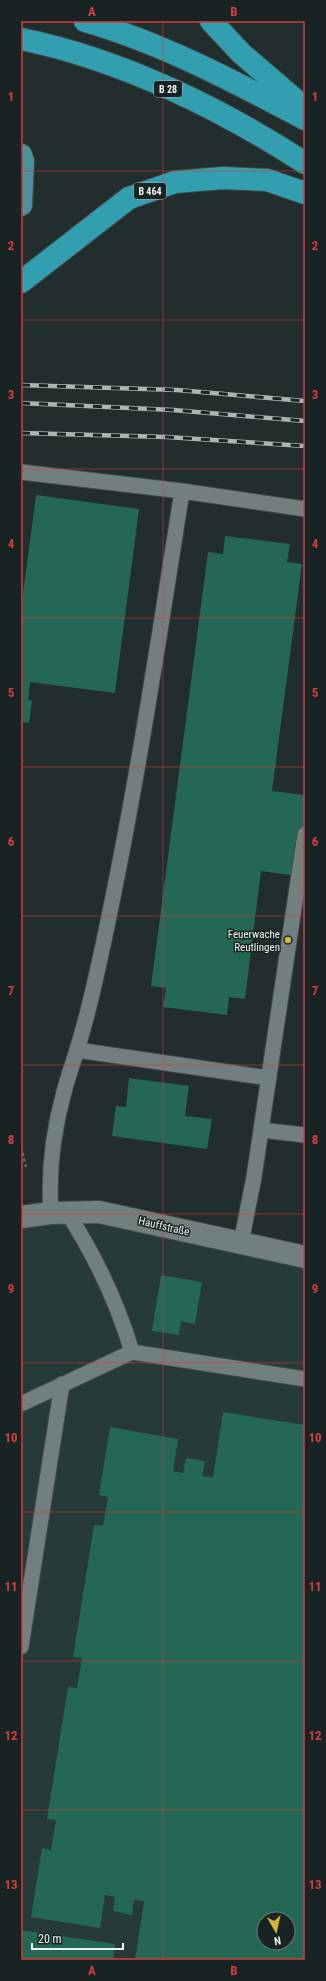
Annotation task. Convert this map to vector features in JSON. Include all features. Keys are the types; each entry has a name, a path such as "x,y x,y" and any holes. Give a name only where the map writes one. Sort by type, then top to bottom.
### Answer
{"highway":[{"path":"85,21 109,28 188,60 305,119"},
{"path":"211,21 242,54 305,108"},
{"name":"B 28","path":"21,38 77,54 128,72 179,94 228,118 305,162"},
{"name":"B 464","path":"21,282 129,198 175,182 223,178 267,180 305,193"}],"main road":[{"path":"21,155 23,161 21,205"}],"street":[{"name":"Hauffstraße","path":"21,1217 59,1212 99,1212 305,1258"}],"lane":[{"path":"21,472 182,491 305,509"},
{"path":"132,1352 122,1320 107,1284 89,1247 59,1212 50,1180 54,1132 98,967 126,830 149,705 182,491"},
{"path":"241,1243 250,1205 305,834"},
{"path":"77,1050 269,1078"},
{"path":"261,1130 305,1135"},
{"path":"21,1404 132,1352 305,1379"},
{"path":"21,1647 62,1384"}],"shaded area":[{"path":"21,1198 26,1216 67,1212 305,1257 305,1960 21,1960"}],"building":[{"path":"36,495 139,509 115,693 30,682 28,700 32,701 29,723 21,722 21,609"},
{"path":"225,536 290,544 287,562 302,564 272,791 305,795 305,877 261,871 245,999 229,997 227,1015 163,1007 166,988 151,986 208,552 223,554"},
{"path":"129,1078 189,1086 185,1116 212,1119 207,1149 112,1136 116,1106 126,1107"},
{"path":"161,1275 202,1282 195,1324 181,1321 179,1335 152,1331"},
{"path":"223,1412 305,1425 305,1960 135,1960 144,1901 134,1900 132,1915 113,1911 115,1897 105,1895 100,1928 31,1917 42,1848 51,1850 56,1820 47,1819 68,1687 77,1688 82,1658 73,1657 94,1525 103,1526 108,1497 99,1495 110,1427 178,1439 173,1471 183,1473 186,1458 205,1461 202,1476 213,1477"},
{"path":"21,1930 115,1944 113,1960 21,1960"}],"railway":[{"path":"21,385 177,390 305,401"},
{"path":"21,403 173,410 305,421"},
{"path":"21,433 167,437 305,446"}],"place":[{"name":"Feuerwache Reutlingen","path":"288,940"}]}
